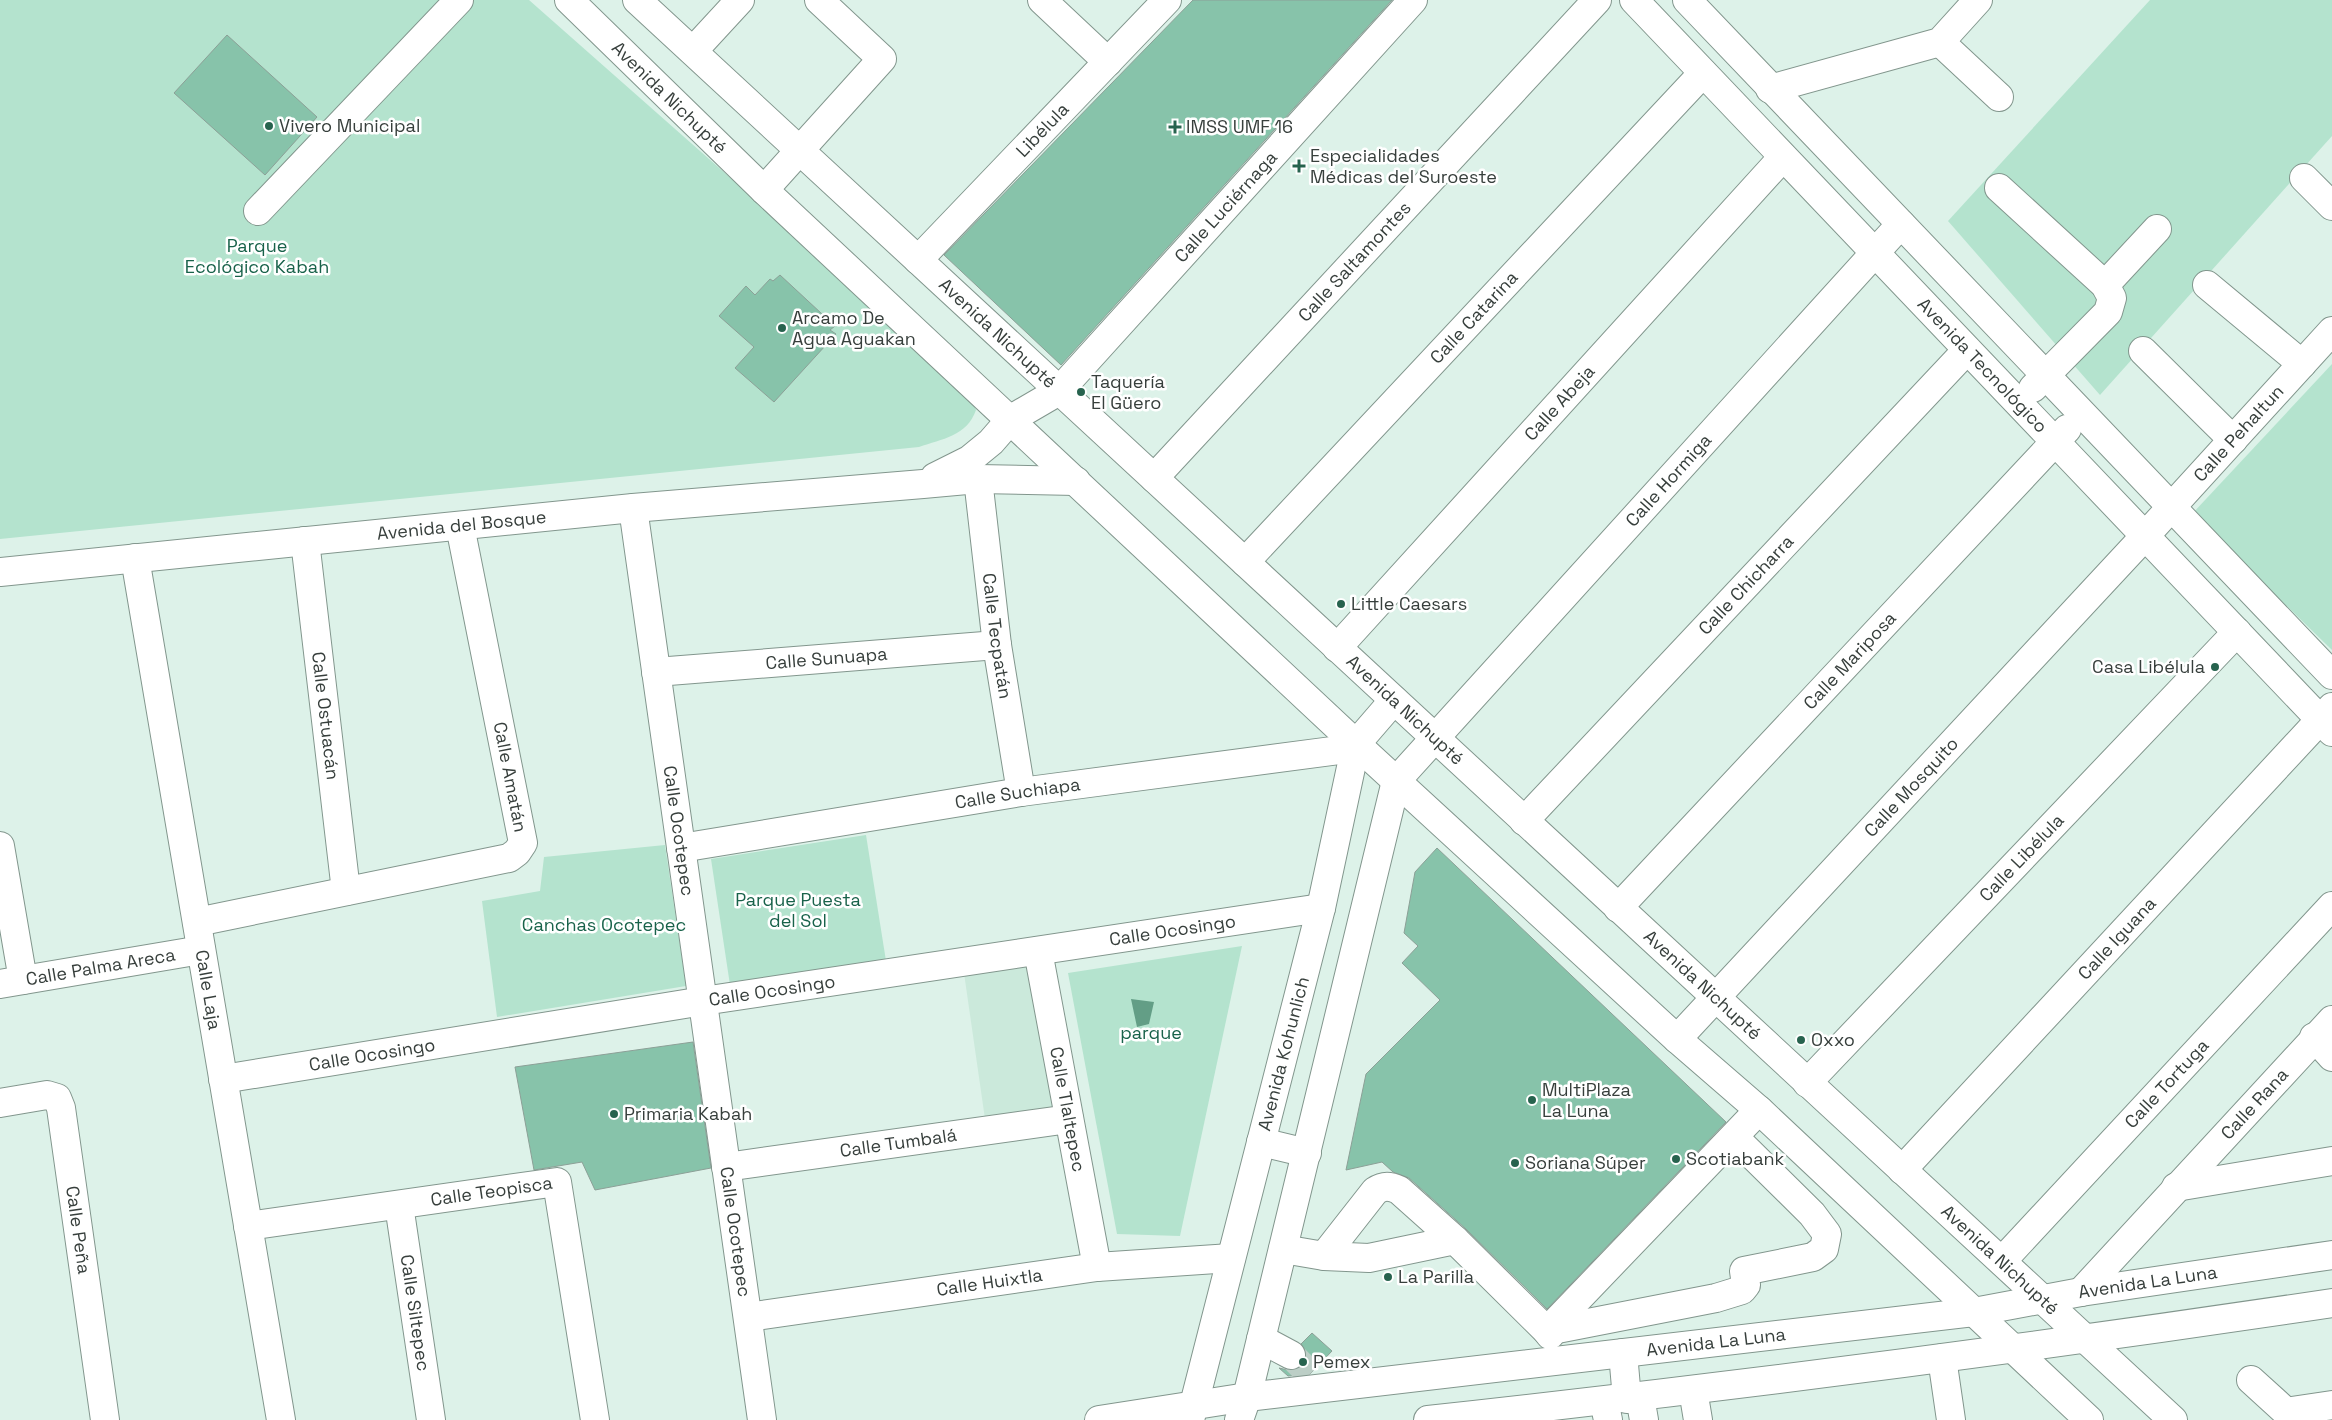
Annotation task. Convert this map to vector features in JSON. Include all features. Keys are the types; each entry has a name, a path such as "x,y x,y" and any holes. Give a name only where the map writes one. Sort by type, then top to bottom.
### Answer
{"street":[{"path":"258,211 460,0"},
{"name":"Avenida Nichupté","path":"569,0 764,190 1076,480 1355,746 1759,1110 2089,1420"},
{"name":"Avenida Nichupté","path":"637,0 2173,1420"},
{"path":"693,52 740,0"},
{"path":"764,190 801,152 882,59 819,0"},
{"path":"1042,0 1108,62"},
{"name":"Libélula","path":"918,260 1167,0"},
{"name":"Calle Luciérnaga","path":"1059,391 1414,0"},
{"name":"Calle Saltamontes","path":"1154,478 1597,0"},
{"name":"Avenida Tecnológico","path":"1634,0 2237,632 2328,719"},
{"path":"1770,89 1940,42 1978,0"},
{"path":"1676,45 1700,5 1770,89 2172,506 2332,675"},
{"path":"1940,42 1999,97"},
{"name":"Calle Catarina","path":"1245,562 1704,73"},
{"name":"Calle Abeja","path":"1337,648 1783,157"},
{"path":"2304,178 2332,206"},
{"path":"1999,188 2105,285 2112,298 2108,312 2018,403"},
{"name":"Calle Hormiga","path":"1435,737 1901,224"},
{"path":"2105,285 2158,229"},
{"path":"2208,285 2302,364"},
{"name":"Calle Pehaltun","path":"2145,536 2332,331"},
{"name":"Calle Chicharra","path":"1524,821 1967,350"},
{"path":"2142,351 2232,440"},
{"name":"Avenida del Bosque","path":"923,484 969,460 991,442 1011,419 1059,391"},
{"name":"Calle Mariposa","path":"1618,908 2082,413"},
{"name":"Avenida del Bosque","path":"0,572 633,508 978,479 1076,480"},
{"name":"Calle Tecpatán","path":"978,479 997,645 1021,792"},
{"name":"Calle Ocotepec","path":"633,508 762,1420"},
{"name":"Calle Amatán","path":"197,922 510,858 523,843 460,526"},
{"name":"Calle Mosquito","path":"1678,1039 2145,536"},
{"name":"Calle Ostuacán","path":"305,541 346,891"},
{"name":"Calle Laja","path":"135,558 281,1420"},
{"name":"Calle Libélula","path":"1807,1083 2237,632"},
{"name":"Calle Sunuapa","path":"656,672 997,645"},
{"name":"Avenida Kohunlich","path":"1192,1413 1321,908 1355,746 1394,700"},
{"name":"Calle Iguana","path":"1902,1170 2328,719"},
{"path":"1243,1409 1396,781 1435,737"},
{"name":"Calle Suchiapa","path":"681,848 1021,792 1355,746"},
{"path":"0,846 12,982"},
{"name":"Calle Tortuga","path":"2002,1261 2332,906"},
{"name":"Calle Ocosingo","path":"223,1079 703,1001 1321,908"},
{"name":"Calle Palma Areca","path":"12,982 201,950"},
{"name":"Calle Tlaltepec","path":"1038,951 1097,1267"},
{"path":"2323,1029 2332,1057"},
{"name":"Calle Rana","path":"2081,1292 2176,1186 2323,1029"},
{"name":"Calle Peña","path":"0,1103 46,1095 57,1098 61,1108 105,1420"},
{"path":"1547,1331 1759,1110"},
{"name":"Calle Tumbalá","path":"726,1166 1069,1119"},
{"path":"1547,1331 1716,1298 1742,1290 1746,1285 1744,1272 1813,1258 1824,1249 1827,1234 1812,1214 1734,1137"},
{"path":"1261,1142 1306,1153"},
{"path":"2176,1186 2332,1161"},
{"name":"Calle Teopisca","path":"248,1226 558,1182 595,1420"},
{"path":"1324,1256 1375,1191 1382,1187 1390,1186 1399,1190 1455,1240 1547,1331 1568,1359"},
{"name":"Calle Siltepec","path":"400,1205 431,1420"},
{"path":"1283,1249 1324,1256 1369,1258 1455,1240"},
{"name":"Avenida La Luna","path":"1099,1420 1243,1409 1313,1382 1568,1359 1974,1312 2081,1292 2332,1255"},
{"name":"Calle Huixtla","path":"748,1317 1097,1267 1231,1258"},
{"path":"1428,1420 1625,1407 1693,1390 2087,1340 2332,1303"},
{"path":"1261,1339 1291,1355"},
{"path":"1623,1353 1625,1407"},
{"path":"1933,1359 1933,1420"},
{"path":"1933,1359 1951,1420"},
{"path":"2251,1380 2290,1416 2332,1405"},
{"path":"1693,1390 1698,1420"}],"shaded area":[{"path":"1033,963 1061,1108 985,1119 964,973"},
{"path":"1131,999 1154,1002 1149,1024 1137,1027"}],"green space":[{"name":"Parque Ecológico Kabah","path":"0,0 529,0 940,363 968,392 976,410 967,426 960,431 945,439 919,447 0,539"},
{"path":"2150,0 2332,0 2332,136 2100,395 1948,221"},
{"path":"2332,364 2332,650 2192,514"},
{"name":"Parque Puesta del Sol","path":"866,835 886,961 730,985 711,859"},
{"name":"Canchas Ocotepec","path":"665,845 686,986 497,1017 482,901 540,891 544,857"},
{"name":"parque","path":"1242,946 1180,1236 1117,1234 1068,973"}],"building":[{"name":"IMSS UMF 16","path":"1193,0 1392,0 1061,365 944,255"},
{"path":"227,35 317,117 265,175 174,93"},
{"name":"Arcamo De Agua Aguakan","path":"780,275 835,326 830,330 836,334 774,402 735,368 754,347 719,316 746,286 755,295 770,279 773,281"},
{"name":"MultiPlaza La Luna","path":"1437,848 1726,1122 1547,1309 1466,1229 1409,1178 1393,1172 1382,1162 1346,1170 1366,1074 1440,1000 1402,963 1418,946 1404,933 1415,872"},
{"name":"Primaria Kabah","path":"693,1042 711,1168 595,1190 582,1162 534,1170 515,1067"},
{"name":"Pemex","path":"1312,1333 1332,1351 1310,1374 1288,1376 1279,1368 1292,1371 1300,1368 1307,1354 1301,1344"}],"tunnel":[{"path":"1291,1355 1310,1374"}],"place":[{"name":"Vivero Municipal","path":"269,126"},
{"name":"IMSS UMF 16","path":"1175,127"},
{"name":"Especialidades Médicas del Suroeste","path":"1299,166"},
{"name":"Arcamo De Agua Aguakan","path":"782,328"},
{"name":"Taquería El Güero","path":"1081,392"},
{"name":"Little Caesars","path":"1341,604"},
{"name":"Casa Libélula","path":"2215,667"},
{"name":"Oxxo","path":"1801,1040"},
{"name":"MultiPlaza La Luna","path":"1532,1100"},
{"name":"Primaria Kabah","path":"614,1114"},
{"name":"Scotiabank","path":"1676,1159"},
{"name":"Soriana Súper","path":"1515,1163"},
{"name":"La Parilla","path":"1388,1277"},
{"name":"Pemex","path":"1303,1362"}]}
